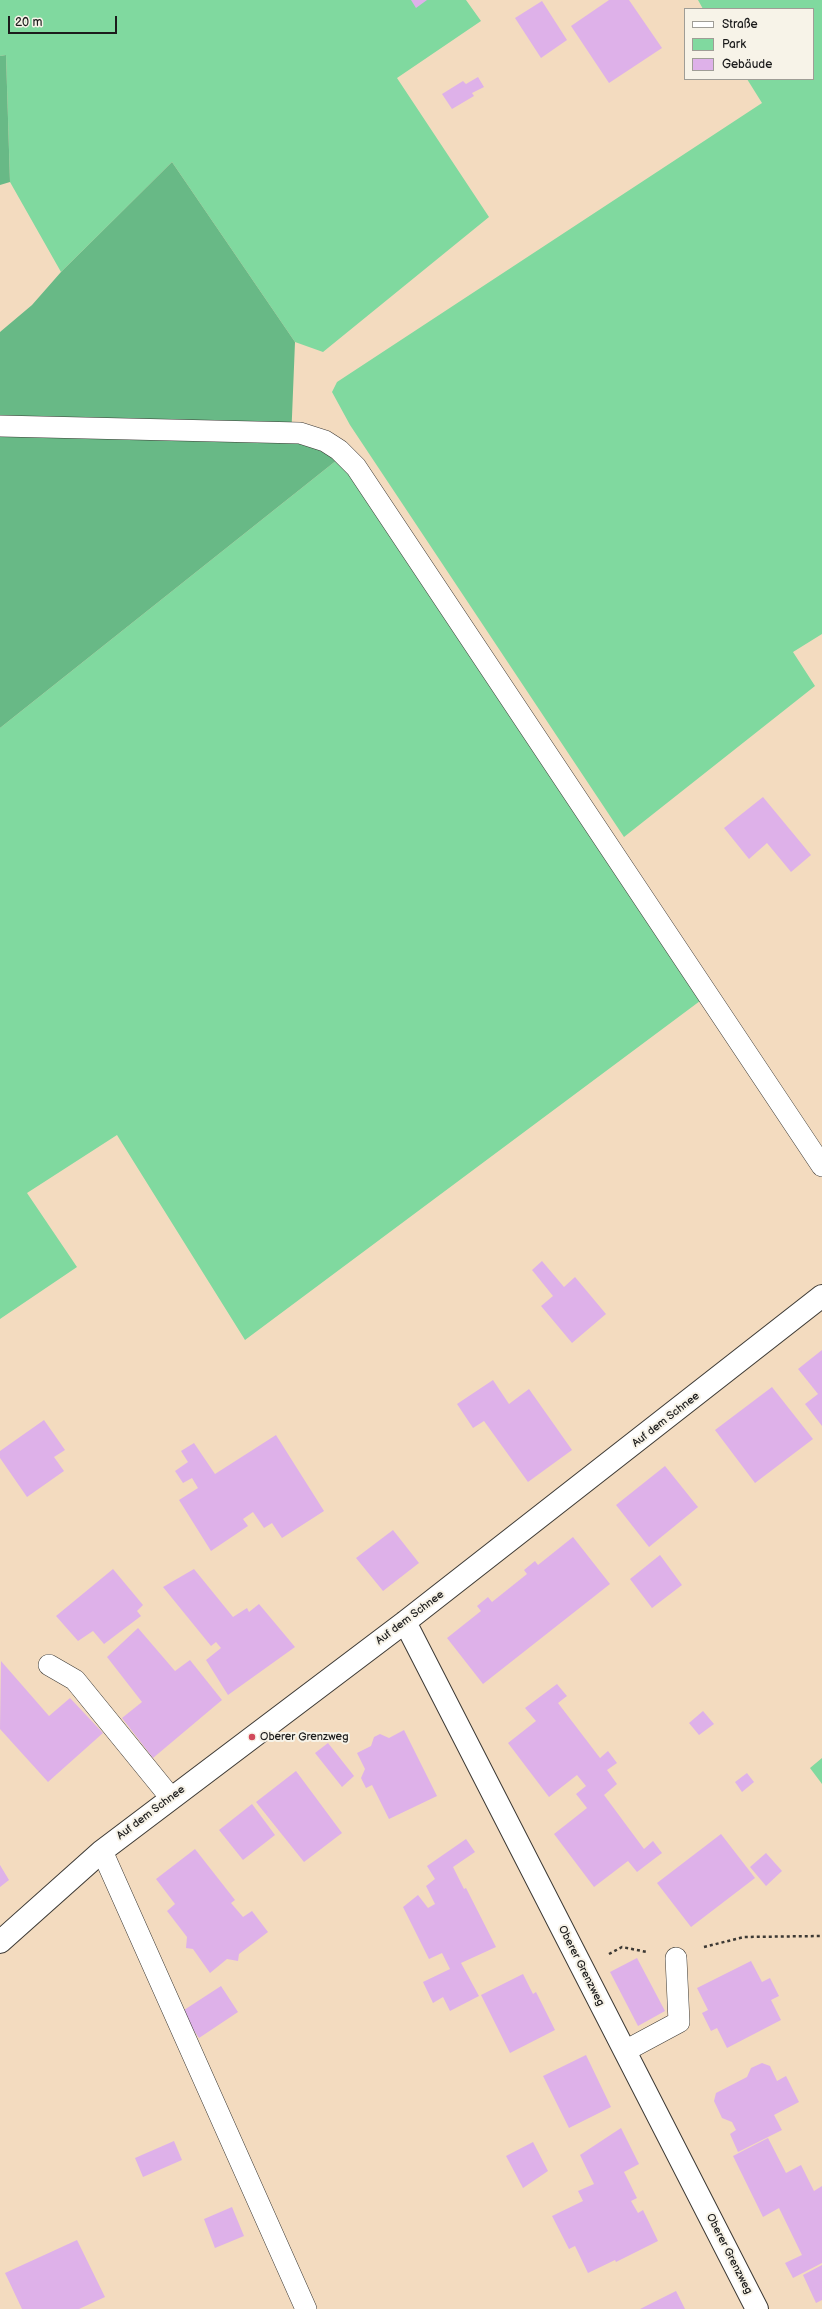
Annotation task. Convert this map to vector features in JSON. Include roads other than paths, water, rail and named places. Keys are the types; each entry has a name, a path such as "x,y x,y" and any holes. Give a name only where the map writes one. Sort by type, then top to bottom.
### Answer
{"street":[{"name":"Auf dem Schnee","path":"0,1942 102,1851 406,1622 822,1296"},
{"name":"Oberer Grenzweg","path":"406,1622 757,2309"}],"lane":[{"path":"0,426 300,432 325,441 339,450 356,467 822,1166"},
{"path":"49,1665 75,1680 171,1798"},
{"path":"102,1851 306,2309"},
{"path":"625,2051 679,2022 676,1958"}],"place":[{"name":"Oberer Grenzweg","path":"252,1737"}]}
